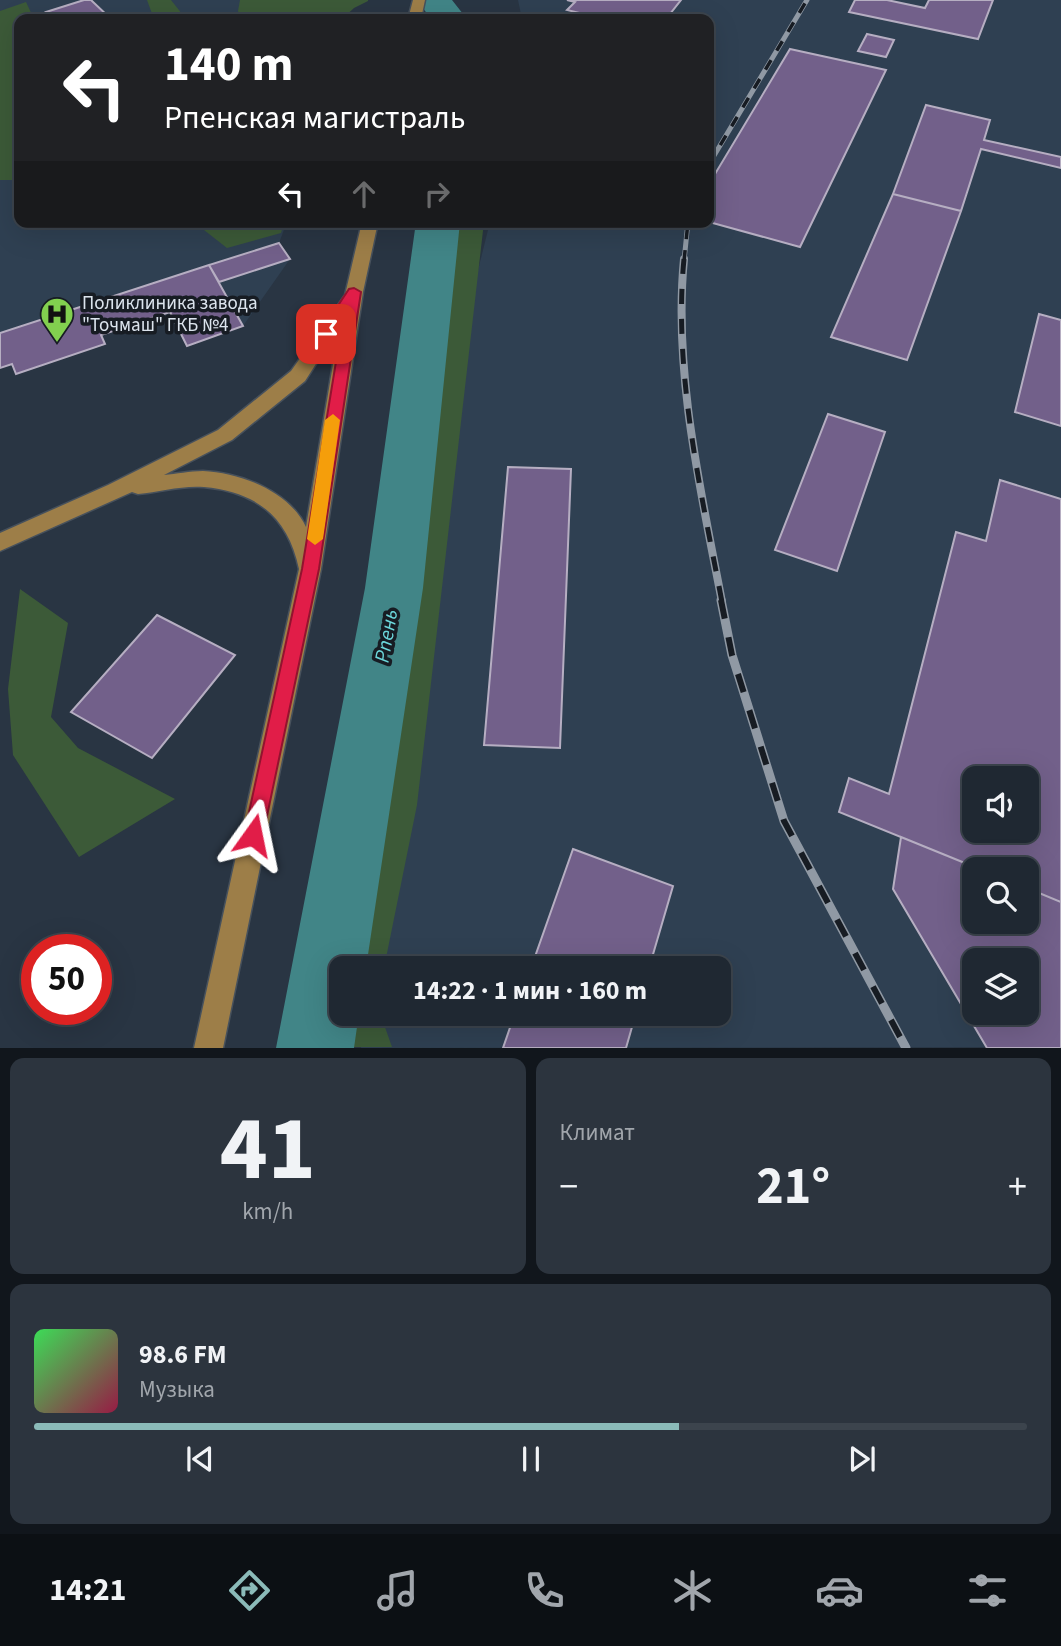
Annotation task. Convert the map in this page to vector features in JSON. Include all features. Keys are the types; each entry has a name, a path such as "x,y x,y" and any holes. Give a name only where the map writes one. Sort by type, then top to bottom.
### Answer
{"main road":[{"path":"208,1048 310,569 354,292 369,228"},
{"path":"0,541 114,491 225,435 298,376 354,292"},
{"path":"114,491 156,482 202,478 240,486 277,504 295,526 310,569"}],"shaded area":[{"path":"0,0 344,0 342,14 14,14 14,228 285,228 279,243 290,259 243,326 187,346 170,312 102,335 105,344 16,374 12,364 0,368"},
{"path":"518,0 1061,0 1061,1047 361,1048 364,1026 731,1026 731,956 372,956 436,439 489,228 714,228 714,14 521,14"}],"green space":[{"path":"147,0 171,0 182,14 152,14"},
{"path":"240,0 368,0 347,14 239,14"},
{"path":"26,2 32,14 14,14 14,180 0,180 0,11"},
{"path":"282,228 281,233 227,248 204,230"},
{"path":"452,228 483,228 417,805 386,956 351,956 395,662"},
{"path":"20,589 68,623 51,717 78,748 175,799 79,857 13,755 8,689"},
{"path":"338,1026 385,1026 392,1047 335,1047"}],"building":[{"path":"91,0 106,14 48,14 46,12"},
{"path":"567,0 681,0 670,14 583,14 567,10 575,2"},
{"path":"855,0 887,0 925,8 929,0 993,0 978,39 849,12"},
{"path":"867,34 894,40 886,57 858,51"},
{"path":"790,49 886,70 800,247 714,223 714,176"},
{"path":"926,105 990,120 984,140 1061,157 1061,168 981,149 961,211 893,194"},
{"path":"893,194 961,211 907,360 831,337"},
{"path":"279,243 290,259 219,282 209,265"},
{"path":"209,265 243,326 187,346 170,312 101,335 105,344 16,374 12,364 0,368 0,333"},
{"path":"1039,314 1061,320 1061,426 1015,412"},
{"path":"828,414 885,432 837,571 775,550"},
{"path":"508,467 571,469 560,748 484,745"},
{"path":"1000,480 1061,499 1061,902 1039,893 1039,857 962,857 962,862 839,812 849,778 889,794 956,532 986,541"},
{"path":"157,615 235,655 152,758 71,712"},
{"path":"901,837 962,862 962,934 1039,934 1039,893 1061,902 1061,1048 987,1048 973,1025 1039,1025 1039,948 962,948 962,1006 893,889"},
{"path":"573,849 673,886 653,956 535,956"},
{"path":"511,1026 632,1026 626,1048 503,1048"}],"waterway":[{"name":"Рпень","path":"434,0 445,14"},
{"name":"Рпень","path":"315,1048 394,588 437,228"}],"railway":[{"path":"714,156 807,0"},
{"path":"684,261 687,228"},
{"path":"684,259 682,344 686,388 698,475 722,602"},
{"path":"721,600 732,655 784,821 906,1048"}],"slow traffic":[{"path":"315,539 333,420"}],"place":[{"name":"Поликлиника завода \"Точмаш\" ГКБ №4","path":"57,344"}],"route":[{"path":"253,835 310,569 354,292 326,334"}]}
